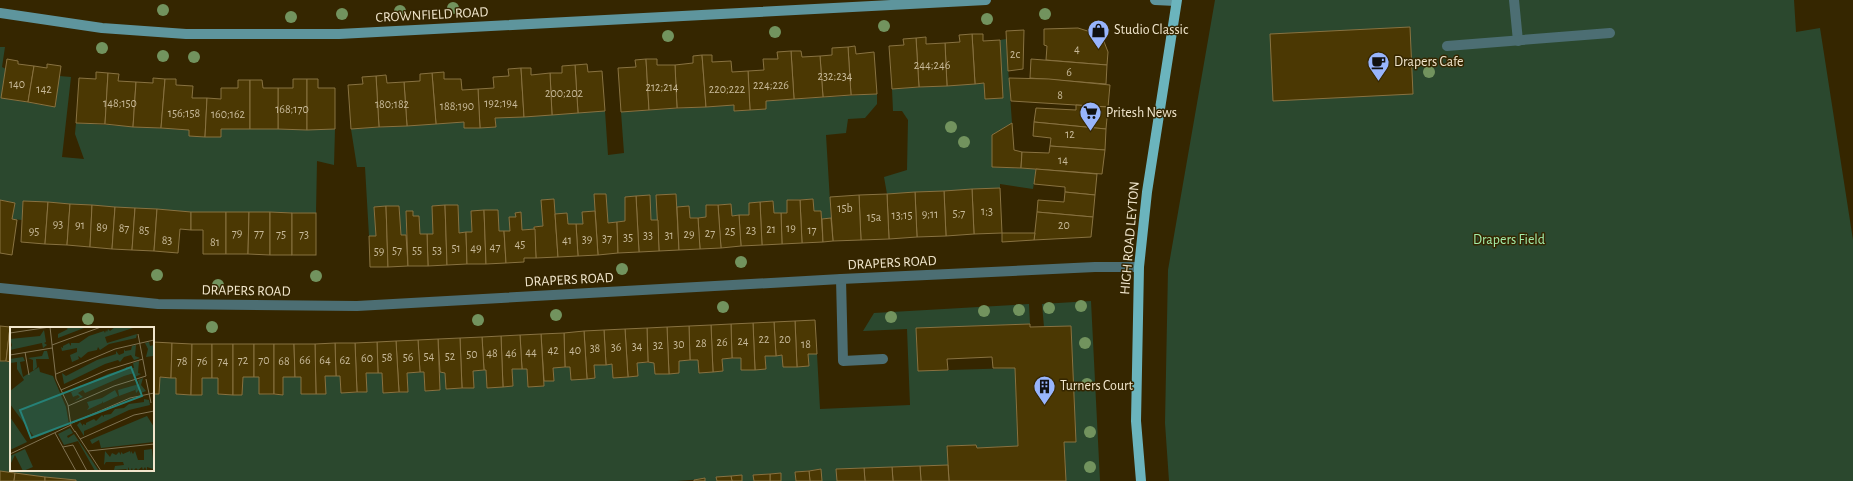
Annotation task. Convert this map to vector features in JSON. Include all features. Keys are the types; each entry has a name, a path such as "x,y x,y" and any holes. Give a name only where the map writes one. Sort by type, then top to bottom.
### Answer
{"main road":[{"name":"HIGH ROAD LEYTON","path":"1141,481 1136,421 1139,267 1147,192 1176,1"}],"street":[{"name":"CROWNFIELD ROAD","path":"0,13 102,28 186,34 332,34 986,0"},
{"path":"1155,0 1176,1"},
{"path":"1514,0 1518,41"},
{"path":"1447,46 1610,33"},
{"name":"DRAPERS ROAD","path":"0,288 158,304 357,306 841,279 1094,267 1139,267"},
{"path":"841,279 843,361 883,359"}],"green space":[{"name":"Drapers Field","path":"1215,0 1794,0 1796,32 1820,28 1853,240 1853,481 1169,481 1165,423 1168,270"},
{"path":"1006,39 1012,123 992,135 992,167 1036,169 1033,189 1000,184 1000,188 887,194 884,177 907,170 908,120 902,111 893,111 892,89 984,83 985,99 1003,98 1000,40"},
{"path":"0,47 5,47 2,67 6,69 1,98 55,107 59,76 71,77 62,157 84,159 75,134 76,123 189,130 189,136 221,137 221,129 335,129 334,165 317,161 316,213 191,212 23,201 22,220 12,219 15,203 0,200"},
{"path":"877,94 877,104 865,118 848,119 846,133 826,135 831,218 822,219 821,211 814,211 813,199 787,200 787,213 774,213 773,201 749,203 749,215 732,216 731,204 706,205 706,217 690,218 689,206 677,207 676,194 656,195 658,220 651,220 636,196 625,197 625,221 608,223 606,194 595,194 595,211 583,212 583,224 568,224 567,214 555,214 554,199 542,200 543,226 534,226 535,229 522,230 516,213 516,217 510,231 499,231 498,210 471,211 472,232 459,233 458,205 445,205 433,234 420,234 419,216 413,216 413,211 406,211 406,235 401,235 399,206 374,207 376,236 369,236 365,167 357,167 351,129 464,122 465,128 496,127 495,118 605,111 608,155 624,153 621,112 734,105 735,111 766,109 766,101"},
{"path":"1091,301 1100,481 1066,481 1064,442 1076,441 1071,326 1044,327 1042,304"},
{"path":"1029,304 1030,324 916,328 918,371 1015,368 1018,446 977,448 976,445 948,446 948,465 837,469 837,481 822,481 821,469 795,472 796,481 781,481 780,473 753,475 754,481 742,481 742,476 716,478 717,481 705,481 705,479 677,481 76,481 0,471 0,361 10,362 10,471 154,471 154,394 159,394 160,377 176,378 176,394 202,395 202,378 218,378 218,394 242,395 243,377 259,377 259,394 283,395 283,377 301,377 301,394 325,394 325,376 340,376 341,393 366,392 366,373 382,373 383,393 408,392 407,373 424,372 425,391 440,390 440,372 445,373 446,389 474,388 473,371 486,370 488,388 513,386 512,369 527,369 528,387 544,386 544,381 554,381 553,368 570,367 571,380 595,378 594,365 612,364 613,378 638,376 637,363 654,363 655,374 679,373 679,361 698,360 699,373 723,371 722,359 741,358 741,370 766,369 765,356 782,355 783,367 809,366 808,354 817,354 820,409 910,405 907,329 863,331 874,313"}],"building":[{"path":"1410,27 1413,94 1273,101 1270,34"},
{"path":"1078,28 1094,33 1103,39 1108,52 1107,65 1046,60 1047,46 1044,45 1044,29"},
{"path":"1024,30 1023,69 1008,71 1006,31"},
{"path":"972,34 983,34 983,41 1000,40 1003,98 985,99 984,83 975,84"},
{"path":"972,34 975,84 947,86 945,43 960,42 959,35"},
{"path":"926,37 926,44 945,43 947,86 919,87 916,38"},
{"path":"916,38 919,87 892,89 889,46 904,45 903,39"},
{"path":"855,46 856,54 874,52 877,94 851,95 848,47"},
{"path":"848,47 851,95 823,97 820,56 832,55 832,48"},
{"path":"791,51 801,51 802,57 820,56 823,97 794,99"},
{"path":"791,51 794,99 766,101 766,109 750,110 748,71 764,70 763,59 778,59 777,52"},
{"path":"702,55 706,107 677,108 675,65 693,63 693,56"},
{"path":"702,55 712,55 712,62 731,61 732,72 748,71 750,110 734,111 734,105 706,107"},
{"path":"7,59 18,61 18,64 34,66 28,102 1,98"},
{"path":"646,59 649,110 621,112 618,68 636,67 635,60"},
{"path":"646,59 657,59 657,65 675,65 677,108 649,110"},
{"path":"1031,59 1107,65 1106,84 1030,78"},
{"path":"47,64 61,66 55,107 28,102 34,66 47,68"},
{"path":"587,64 588,72 602,71 605,111 578,113 575,65"},
{"path":"575,65 578,113 552,115 550,73 562,73 562,66"},
{"path":"521,68 524,117 495,118 496,127 480,128 478,89 494,88 493,77 509,76 508,69"},
{"path":"521,68 531,68 531,75 550,73 552,115 524,117"},
{"path":"96,72 108,73 105,124 76,123 79,78 96,79"},
{"path":"444,72 444,79 461,79 462,90 478,89 480,128 464,128 464,122 436,124 432,73"},
{"path":"108,73 119,74 118,81 136,82 133,127 105,124"},
{"path":"432,73 436,124 407,126 404,82 420,81 420,74"},
{"path":"386,75 387,83 404,82 407,126 379,127 376,76"},
{"path":"376,76 379,127 351,129 348,85 363,84 362,77"},
{"path":"153,78 165,79 161,128 133,127 136,82 153,83"},
{"path":"1009,78 1049,79 1110,85 1108,107 1011,101"},
{"path":"165,79 176,79 176,85 193,86 192,98 207,98 205,137 189,136 189,130 161,128"},
{"path":"293,79 307,79 307,130 278,129 278,88 293,88"},
{"path":"307,79 318,79 318,88 335,88 335,129 307,130"},
{"path":"238,80 250,80 250,129 221,129 221,137 205,137 207,98 221,99 221,88 238,88"},
{"path":"250,80 262,80 263,88 278,88 278,129 250,129"},
{"path":"1076,105 1108,107 1106,129 1034,122 1036,108 1076,110"},
{"path":"1034,122 1106,129 1105,150 1050,146 1051,138 1033,136"},
{"path":"1012,123 1014,150 1022,152 1021,168 992,167 992,135"},
{"path":"1050,146 1105,150 1102,174 1021,168 1022,152 1049,153"},
{"path":"1036,169 1097,174 1095,195 1065,192 1065,187 1034,184"},
{"path":"1000,188 1002,233 974,234 972,189"},
{"path":"972,189 974,234 946,236 944,191"},
{"path":"944,191 946,236 917,237 915,192"},
{"path":"915,192 917,237 889,239 887,194"},
{"path":"1065,192 1095,195 1093,217 1037,212 1038,200 1064,202"},
{"path":"594,194 606,194 608,223 617,222 618,253 598,255"},
{"path":"676,194 679,250 659,251 656,195"},
{"path":"887,194 889,239 861,240 859,195"},
{"path":"650,195 651,220 658,220 659,251 639,252 636,196"},
{"path":"859,195 861,240 833,241 830,197"},
{"path":"636,196 639,252 618,253 617,222 625,221 625,197"},
{"path":"554,199 558,257 536,258 534,227 543,226 541,200"},
{"path":"813,199 814,211 821,211 823,242 802,243 800,200"},
{"path":"0,200 15,203 12,219 17,220 12,255 0,253"},
{"path":"787,200 800,200 802,243 782,244 781,213 787,213"},
{"path":"23,201 48,202 45,244 21,242"},
{"path":"773,201 774,213 781,213 782,244 762,245 760,202"},
{"path":"48,202 70,204 67,245 45,244"},
{"path":"760,202 762,245 741,246 739,215 749,215 749,203"},
{"path":"70,204 92,205 90,247 67,245"},
{"path":"731,204 732,216 739,215 741,246 721,248 718,205"},
{"path":"92,205 115,207 112,249 90,247"},
{"path":"445,205 447,265 428,266 427,234 433,234 432,206"},
{"path":"445,205 458,205 459,233 466,232 467,264 447,265"},
{"path":"706,205 718,205 721,248 700,249 698,218 706,217"},
{"path":"386,206 388,267 370,267 369,236 376,236 374,207"},
{"path":"386,206 399,206 401,235 406,235 408,266 388,267"},
{"path":"689,206 690,218 698,218 700,249 679,250 677,207"},
{"path":"115,207 135,208 132,250 112,249"},
{"path":"135,208 157,209 154,251 132,250"},
{"path":"157,209 191,212 191,230 180,229 178,253 154,251"},
{"path":"484,210 486,264 467,264 466,232 472,232 471,211"},
{"path":"484,210 498,210 499,231 504,231 506,263 486,264"},
{"path":"406,211 413,211 413,216 419,216 420,234 427,234 428,266 408,266"},
{"path":"595,211 598,255 578,256 576,224 583,224 582,212"},
{"path":"191,212 226,212 226,254 203,254 203,230 191,230"},
{"path":"226,212 249,212 248,254 226,254"},
{"path":"249,212 270,212 270,255 248,254"},
{"path":"270,212 292,213 292,255 270,255"},
{"path":"521,212 522,230 535,229 536,258 524,258 524,262 506,263 504,231 510,231 509,217 516,217 515,213"},
{"path":"1037,212 1093,217 1091,237 1034,240"},
{"path":"292,213 316,213 316,255 292,255"},
{"path":"567,213 568,224 576,224 578,256 558,257 555,214"},
{"path":"831,218 833,241 823,242 822,219"},
{"path":"1002,233 1035,233 1034,240 1002,242"},
{"path":"815,320 817,354 808,354 809,366 797,367 795,321"},
{"path":"795,321 797,367 783,367 782,355 776,356 774,322"},
{"path":"774,322 776,356 765,356 766,369 755,370 753,323"},
{"path":"753,323 755,370 741,370 741,358 732,358 731,324"},
{"path":"731,324 732,358 722,359 723,371 713,372 711,325"},
{"name":"Turners Court","path":"1030,324 1030,327 1071,326 1076,442 1064,442 1066,481 949,481 947,446 976,445 977,448 1018,446 1015,368 993,368 992,357 947,359 948,370 918,371 916,328"},
{"path":"711,325 713,372 699,373 698,360 690,360 689,326"},
{"path":"0,326 10,327 6,361 0,361"},
{"path":"689,326 690,360 679,361 679,373 669,374 667,327"},
{"path":"10,327 10,362 6,361"},
{"path":"667,327 669,374 655,374 654,363 648,362 647,328"},
{"path":"647,328 648,362 637,363 638,376 628,377 625,329"},
{"path":"625,329 628,377 613,378 612,364 606,365 604,330"},
{"path":"604,330 606,365 594,365 595,378 587,379 584,331"},
{"path":"584,331 587,379 571,380 570,367 565,367 564,333"},
{"path":"564,333 565,367 553,368 554,381 544,381 541,334"},
{"path":"541,334 544,386 528,387 527,369 522,369 520,335"},
{"path":"520,335 522,369 512,369 513,386 503,387 501,336"},
{"path":"501,336 503,387 487,388 486,370 484,370 482,337"},
{"path":"482,337 484,370 473,371 474,388 462,388 460,338"},
{"path":"460,338 462,388 446,389 445,373 440,372 438,339"},
{"path":"438,339 440,390 425,391 424,372 420,372 418,340"},
{"path":"418,340 420,372 407,373 408,392 399,392 396,341"},
{"path":"396,341 399,392 383,393 382,373 378,373 377,342"},
{"path":"154,342 172,343 171,378 160,377 159,394 154,394"},
{"path":"377,342 378,373 366,373 367,392 357,392 355,343"},
{"path":"172,343 192,344 191,395 176,394 176,378 171,378"},
{"path":"335,343 355,343 357,392 341,393 340,376 336,376"},
{"path":"335,343 336,376 325,376 326,394 316,394 315,344"},
{"path":"192,344 212,344 212,378 202,378 202,395 191,395"},
{"path":"212,344 233,344 233,395 218,394 218,378 212,378"},
{"path":"233,344 254,344 254,377 243,377 242,395 233,395"},
{"path":"254,344 274,344 274,394 259,394 259,377 254,377"},
{"path":"274,344 294,344 295,377 283,377 283,395 274,394"},
{"path":"294,344 315,344 316,394 301,394 301,377 295,377"},
{"path":"948,465 949,481 921,481 920,466"},
{"path":"920,466 921,481 893,481 892,467"},
{"path":"892,467 893,481 865,481 864,468"},
{"path":"864,468 865,481 837,481 836,469"},
{"path":"821,469 822,481 810,481 809,471"},
{"path":"0,471 15,473 14,481 0,481"},
{"path":"809,471 810,481 796,481 795,472"},
{"path":"15,473 45,477 45,481 14,481"},
{"path":"781,473 781,481 770,481 770,474"},
{"path":"770,474 770,481 754,481 753,475"},
{"path":"742,475 742,481 732,481 731,476"},
{"path":"731,476 732,481 717,481 716,477"},
{"path":"45,477 76,480 76,481 45,481"},
{"path":"705,478 705,481 694,481 694,480"}],"place":[{"name":"Studio Classic","path":"1098,50"},
{"name":"Drapers Cafe","path":"1378,82"},
{"name":"Pritesh News","path":"1090,132"},
{"name":"Turners Court","path":"1045,406"}]}
